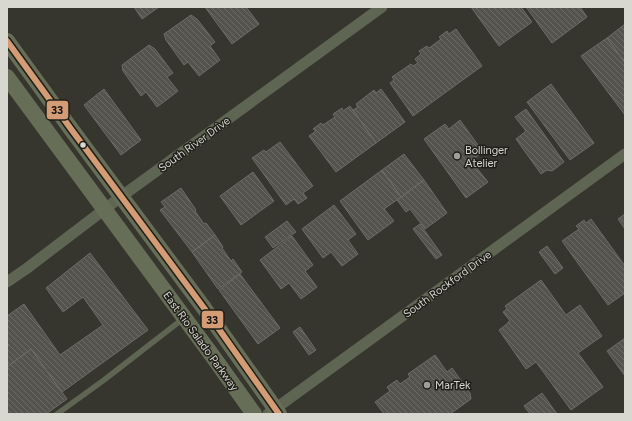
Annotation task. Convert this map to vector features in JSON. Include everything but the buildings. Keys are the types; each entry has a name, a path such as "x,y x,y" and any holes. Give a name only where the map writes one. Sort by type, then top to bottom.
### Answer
{"main road":[{"name":"East Rio Salado Parkway","path":"7,40 204,308 274,412"},
{"name":"East Rio Salado Parkway","path":"7,77 254,414"}],"street":[{"name":"South River Drive","path":"7,282 122,196 382,7"},
{"name":"South Rockford Drive","path":"274,412 625,154"}],"lane":[{"path":"58,414 184,318"}],"transit line":[{"name":"33","path":"7,41 204,308 279,414"}],"place":[{"name":"Bollinger Atelier","path":"457,156"},
{"name":"MarTek","path":"427,385"}]}
